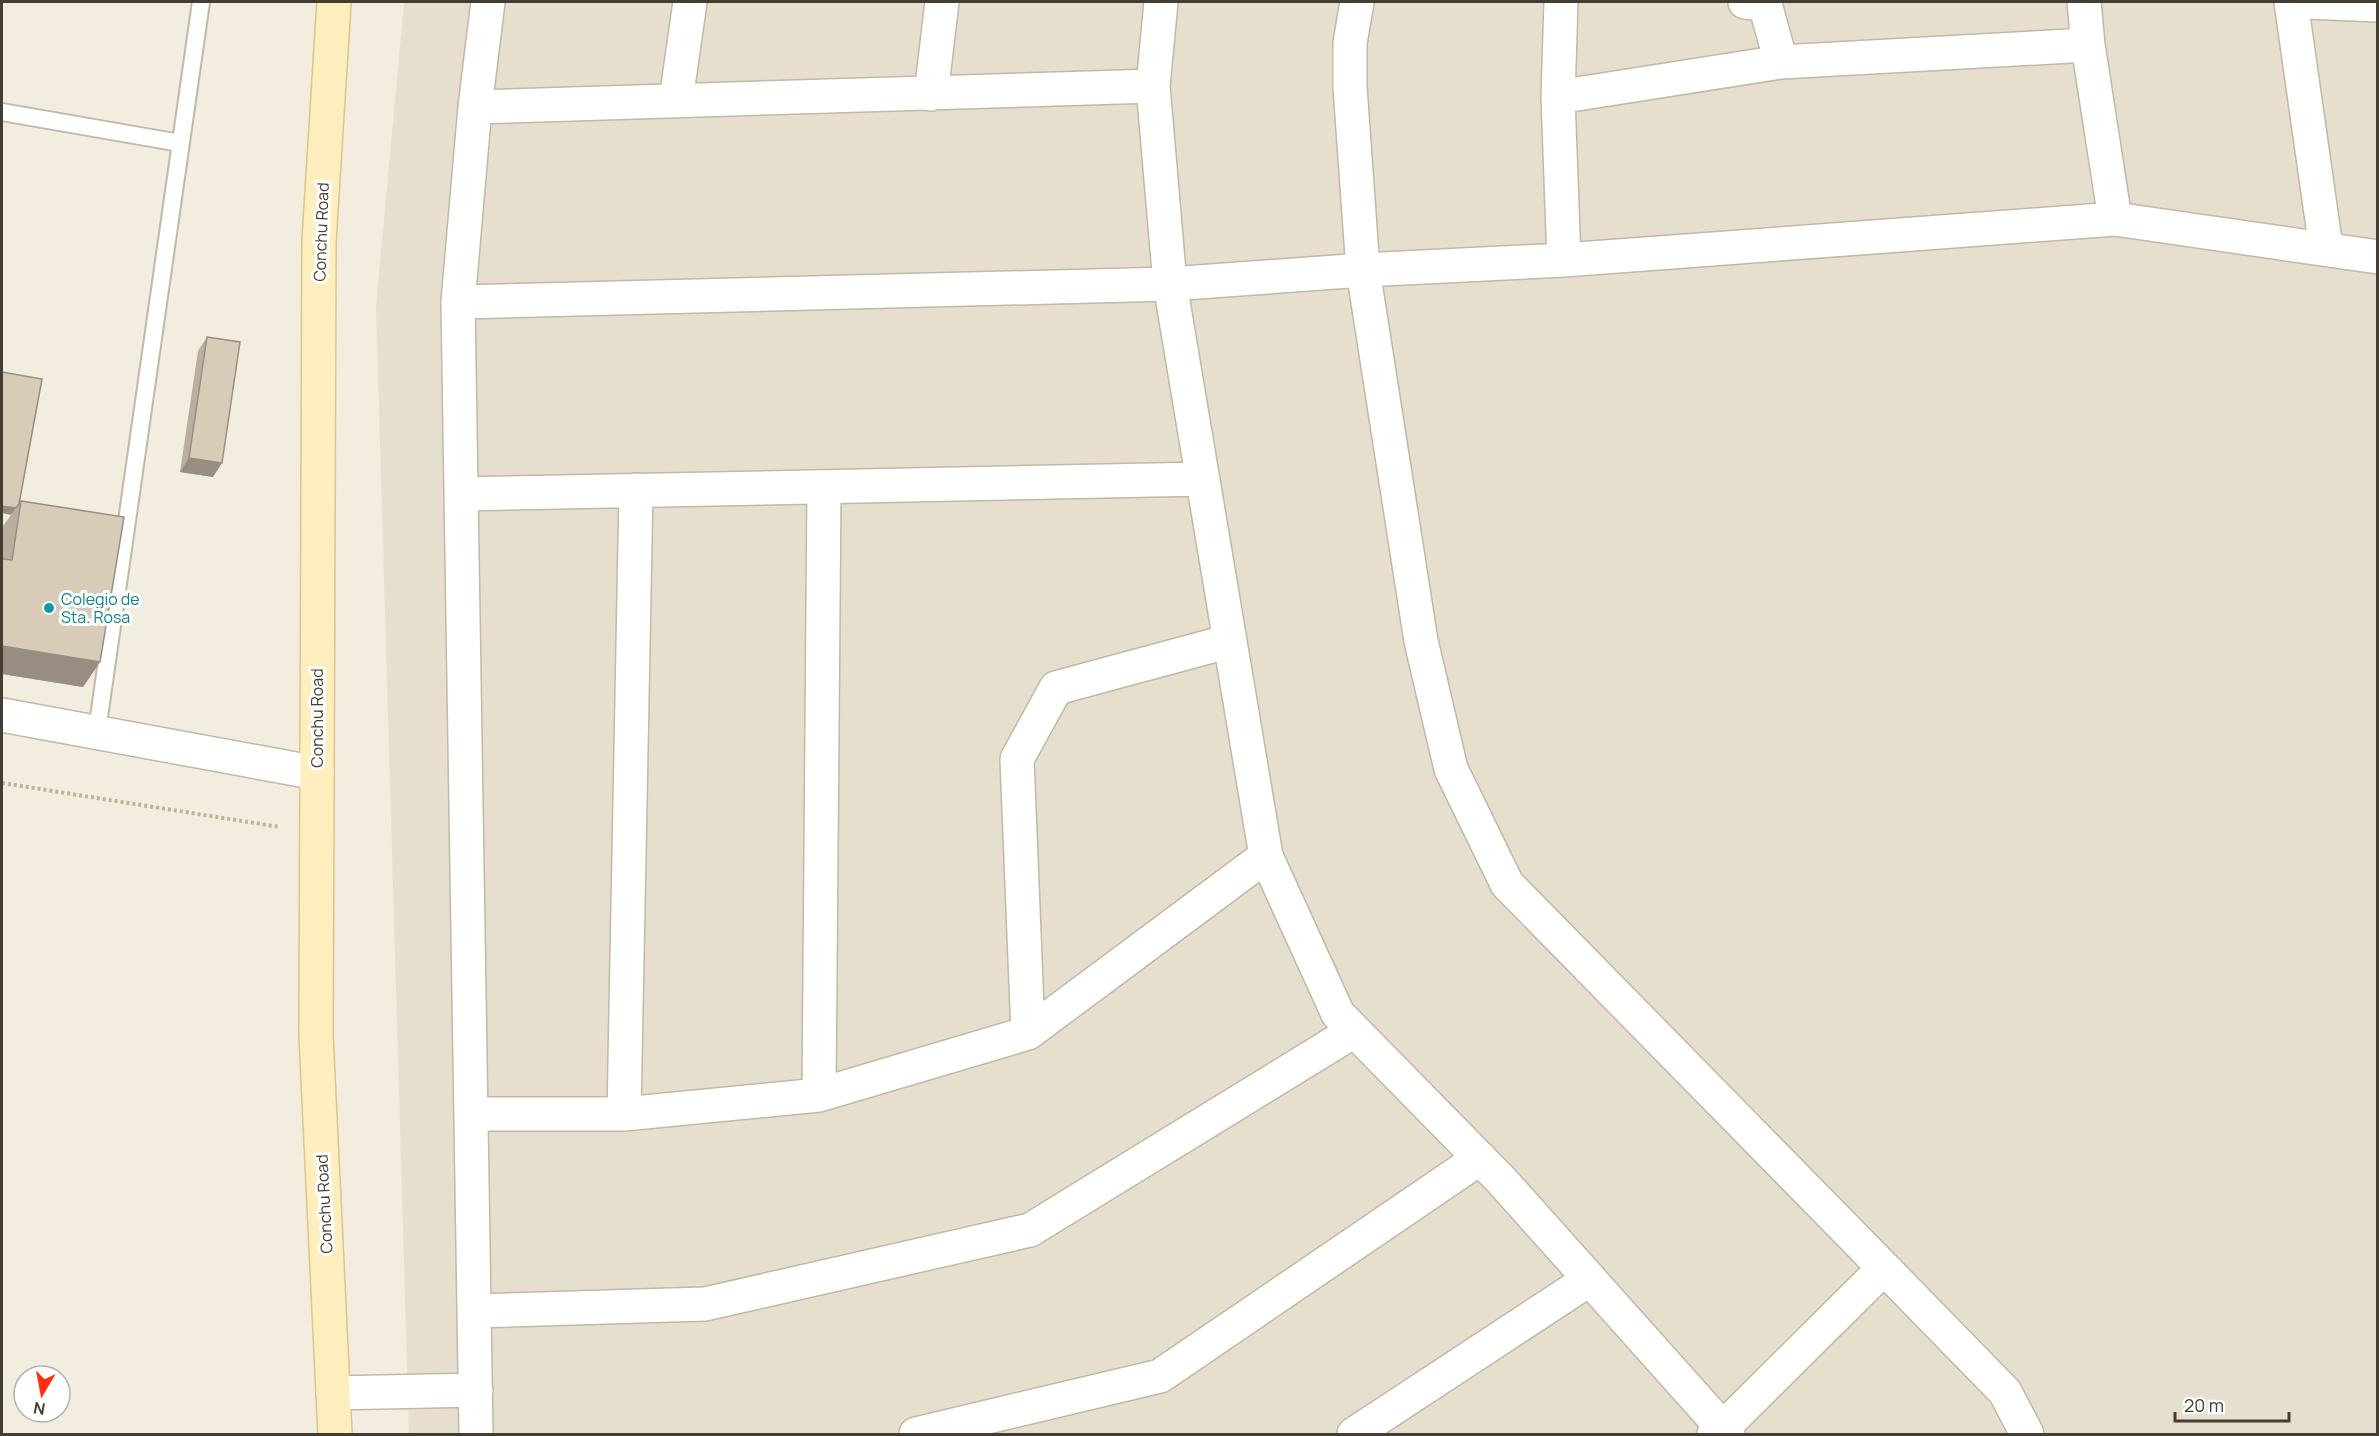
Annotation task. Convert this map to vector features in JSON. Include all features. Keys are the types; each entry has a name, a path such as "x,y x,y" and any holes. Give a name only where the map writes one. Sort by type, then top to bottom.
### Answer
{"main road":[{"name":"Conchu Road","path":"334,2 319,241 316,1035 335,1434"}],"street":[{"path":"476,1434 459,302 475,107 488,2"},
{"path":"676,100 690,2"},
{"path":"931,94 942,2"},
{"path":"1161,2 1153,86 1170,284 1266,856 1338,1014 1480,1158 1590,1279 1722,1433 1884,1268"},
{"path":"1357,2 1350,43 1350,87 1363,270 1421,641 1451,769 1507,884 2005,1392 2027,1434"},
{"path":"1560,2 1558,98 1564,260"},
{"path":"1744,2 1765,4 1781,62"},
{"path":"2084,2 2088,45 2115,219"},
{"path":"2291,2 2326,248"},
{"path":"2307,2 2378,5"},
{"path":"1558,98 1781,62 2088,45"},
{"path":"475,107 1153,86"},
{"path":"459,302 1170,284 1363,270 1564,260 2115,219 2378,257"},
{"path":"462,494 1203,479"},
{"path":"819,1095 825,487"},
{"path":"624,1114 636,490"},
{"path":"1028,1033 1017,759 1056,688 1230,640"},
{"path":"2,715 317,773"},
{"path":"472,1114 624,1114 819,1095 1028,1033 1266,856"},
{"path":"474,1311 705,1304 1030,1230 1354,1030"},
{"path":"916,1434 1160,1376 1480,1158"},
{"path":"1354,1434 1590,1279"},
{"path":"333,1393 476,1390"}],"lane":[{"path":"97,731 201,2"},
{"path":"2,112 180,143"}],"path":[{"path":"2,783 317,832"}],"shaded area":[{"path":"404,2 2377,2 2377,1434 409,1434 376,306"}],"building":[{"path":"207,337 240,342 222,463 189,458"},
{"path":"2,372 42,379 19,504 16,508 2,506"},
{"name":"Colegio de Sta. Rosa","path":"21,501 124,517 100,662 2,646 2,559 12,560"}],"place":[{"name":"Colegio de Sta. Rosa","path":"49,608"}]}
